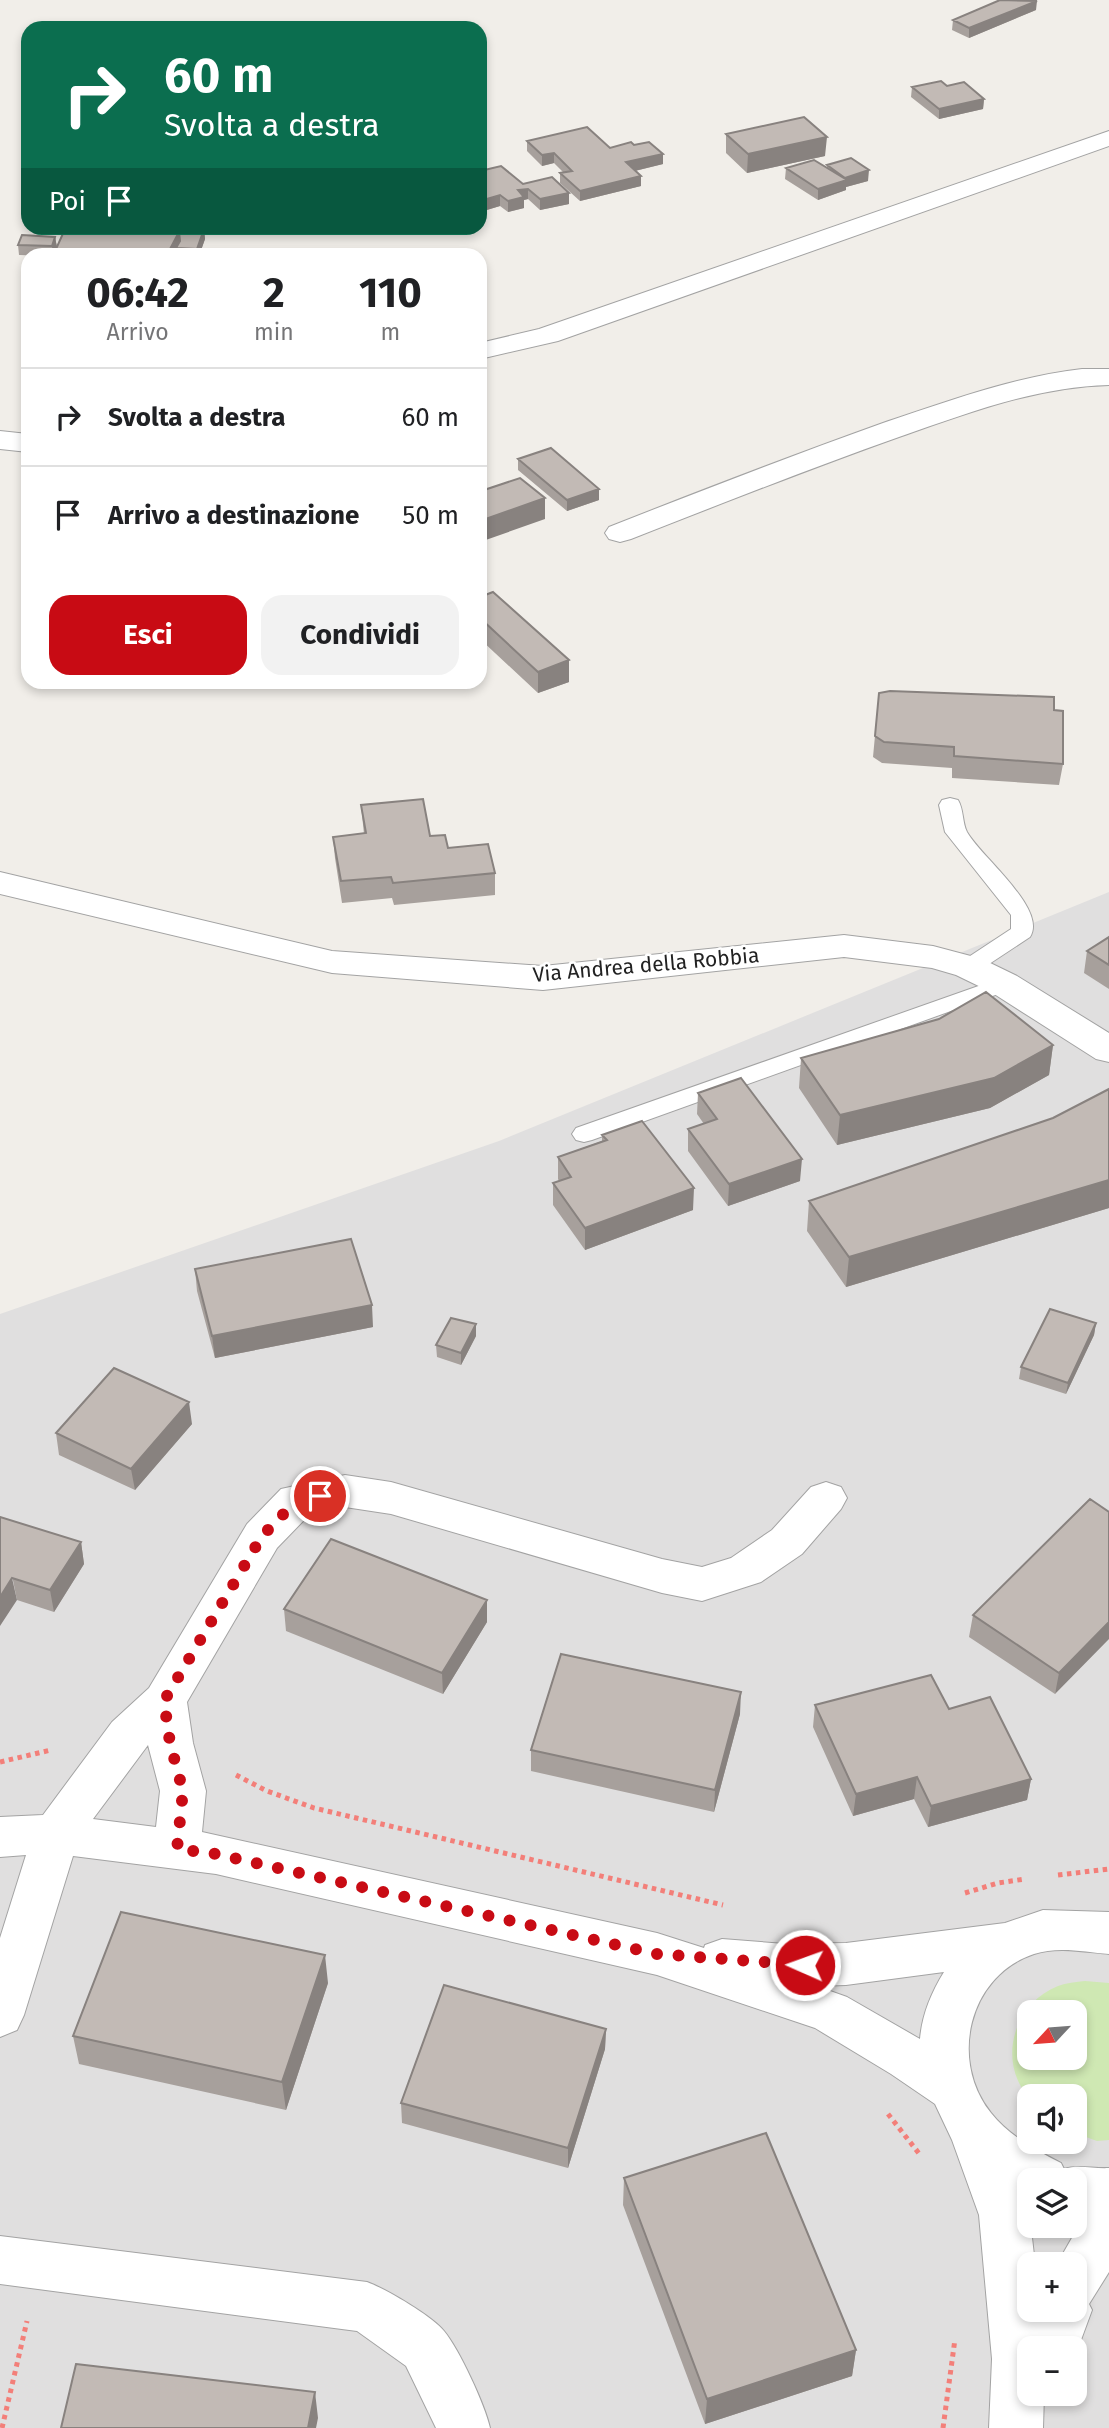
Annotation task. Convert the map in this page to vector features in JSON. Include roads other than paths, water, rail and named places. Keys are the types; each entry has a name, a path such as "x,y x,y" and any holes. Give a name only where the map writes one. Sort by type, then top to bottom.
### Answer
{"street":[{"path":"487,349 548,335 1109,138"},
{"path":"620,533 800,461 1022,386 1074,376 1109,377"},
{"path":"0,440 21,442"},
{"name":"Via Andrea della Robbia","path":"0,883 332,962 543,978 844,946 933,957 969,967 1004,984 1109,1050"},
{"path":"0,2015 56,1834 154,1726 262,1536 296,1501 345,1491 391,1498 662,1576 702,1584 746,1570 787,1542 826,1498"},
{"path":"154,1726 183,1791 177,1849"},
{"path":"0,1837 56,1834 216,1854 657,1954 830,2012 908,2058 962,2108 1006,2160 1021,2168"},
{"path":"657,1954 785,1965 846,1964 1008,1942 1035,1933 1095,1927"},
{"path":"1008,1942 974,1967 951,2002 942,2043 962,2108 1004,2216 1018,2359 1016,2428"},
{"path":"1087,2192 1109,2192"},
{"path":"1087,2262 1109,2222"},
{"path":"20,2263 367,2308 425,2348 460,2414 463,2428"},
{"path":"1028,2428 1034,2406"}],"lane":[{"path":"950,805 956,832 1022,914 1022,932 969,967"},
{"path":"584,1134 1004,984"}]}
